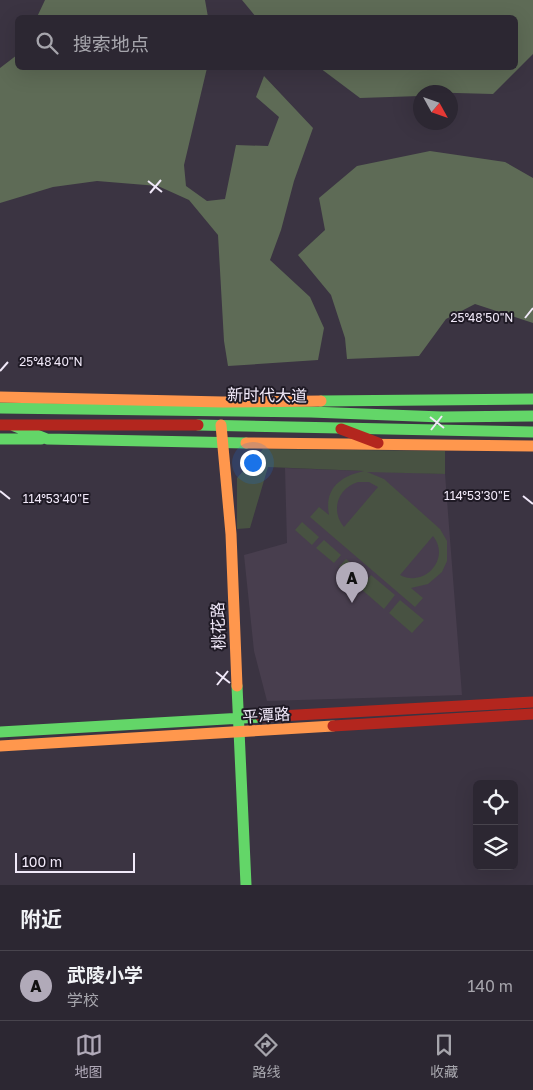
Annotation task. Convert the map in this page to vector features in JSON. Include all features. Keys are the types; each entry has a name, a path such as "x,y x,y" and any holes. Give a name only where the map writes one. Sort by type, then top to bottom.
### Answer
{"street":[{"path":"1,397 223,402 533,399"},
{"name":"新时代大道","path":"0,408 311,412 442,417 533,416"},
{"name":"新时代大道","path":"0,426 220,425 533,432"},
{"name":"桃花路","path":"220,425 231,534 238,733 246,885"},
{"path":"14,426 47,439"},
{"path":"340,428 387,446"},
{"path":"0,439 223,441 387,446 533,446"},
{"name":"平潭路","path":"0,732 533,702"},
{"name":"平潭路","path":"0,746 533,714"}],"shaded area":[{"path":"285,468 445,474 462,695 267,701 254,651 244,555 287,543"}],"green space":[{"path":"45,0 205,0 208,15 38,15"},
{"path":"242,0 533,0 533,54 518,69 518,15 254,15"},
{"path":"15,57 15,70 207,70 184,165 186,186 207,201 225,199 236,145 268,146 279,117 256,97 264,76 313,128 294,181 281,230 270,260 310,297 324,328 318,360 228,366 224,341 218,235 189,200 158,186 97,181 53,187 0,203 0,68"},
{"path":"323,70 517,70 493,94 458,93 458,85 413,85 413,96 360,98"},
{"path":"430,151 505,162 533,178 533,323 475,304 446,319 419,356 347,359 345,338 331,295 298,255 325,230 319,198 357,166"},
{"path":"263,449 445,451 445,474 367,472 384,479 440,529 447,541 447,561 442,572 428,584 411,588 423,598 415,607 310,517 319,507 329,515 329,497 336,484 349,476 364,471 268,467 250,528 237,529 237,478","holes":["358,482 369,482 378,487 344,527 337,514 338,500 345,489","433,536 438,545 439,553 433,569 418,577 409,578 400,575"]},
{"path":"302,522 319,537 312,545 295,530"},
{"path":"324,540 341,555 334,563 316,548"},
{"path":"346,559 363,573 356,582 339,567"},
{"path":"371,575 395,595 384,609 360,588"},
{"path":"400,600 424,620 412,633 389,613"}],"traffic: fast":[{"path":"321,401 533,399"},
{"path":"0,408 311,412 442,417 533,416"},
{"path":"198,425 533,432"},
{"path":"14,426 47,439 246,443"},
{"path":"0,439 41,439"},
{"path":"237,686 246,885"},
{"path":"0,732 261,717"}],"traffic: slow":[{"path":"0,397 223,402 321,401"},
{"path":"221,425 231,534 237,686"},
{"path":"246,443 533,446"},
{"path":"0,746 333,726"}],"traffic: jam":[{"path":"0,425 198,425"},
{"path":"341,429 378,443"},
{"path":"261,717 533,702"},
{"path":"333,726 533,714"}],"place":[{"name":"武陵小学","path":"352,603"}]}
